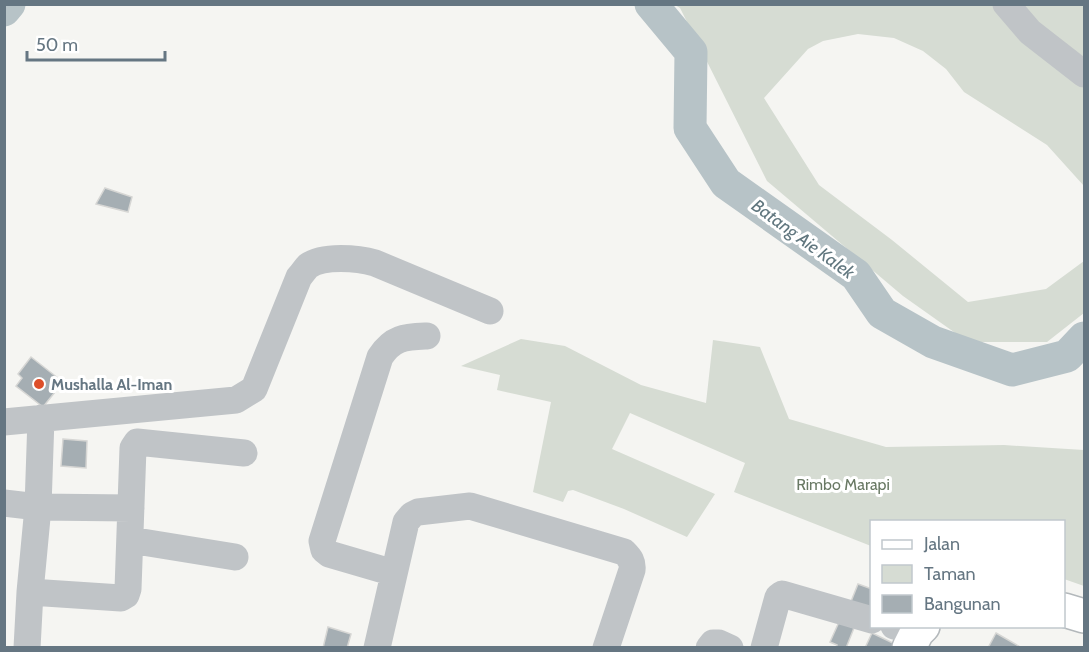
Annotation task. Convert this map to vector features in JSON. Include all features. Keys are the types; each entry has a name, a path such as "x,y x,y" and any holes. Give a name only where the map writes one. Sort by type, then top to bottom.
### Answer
{"main road":[{"path":"1065,610 1084,616"}],"street":[{"path":"1006,4 1030,32 1084,74"},
{"path":"4,422 236,400 245,396 254,389 299,278 308,266 319,261 342,258 375,262 489,311"},
{"path":"394,573 329,554 324,550 322,541 380,357 392,343 403,337 427,336"},
{"path":"27,648 38,507 40,418"},
{"path":"30,592 121,598 126,595 134,448 137,442 243,453"},
{"path":"4,503 38,507 131,508"},
{"path":"377,648 406,522 418,512 470,506 624,552 633,564 632,570 606,648"},
{"path":"130,540 235,557"},
{"path":"764,648 778,597 782,594 870,619"},
{"path":"709,648 713,643 719,643 730,648"}],"green space":[{"path":"675,5 1084,5 1084,186 1047,145 964,92 946,69 923,51 894,38 858,34 823,41 808,49 764,98 819,185 892,240 968,302 1046,289 1084,261 1084,313 1047,342 968,342 903,296 767,181 680,8"},
{"name":"Rimbo Marapi","path":"521,339 565,346 641,385 706,403 713,340 760,347 789,419 886,447 1004,445 1084,450 1084,586 1065,579 1065,520 870,520 870,546 734,492 745,463 630,413 612,449 715,494 687,537 624,509 573,490 568,491 563,502 533,492 551,402 497,390 500,375 461,366"}],"building":[{"path":"105,188 132,197 128,212 96,204"},
{"name":"Mushalla Al-Iman","path":"31,357 63,382 43,407 16,386 22,378 18,374"},
{"path":"63,439 87,441 86,468 61,466"},
{"path":"858,584 870,588 870,617 848,609"},
{"path":"839,622 854,628 846,648 836,648 837,645 830,642"},
{"path":"328,627 351,634 347,648 323,648"},
{"path":"872,633 895,644 893,648 865,648"},
{"path":"996,633 1022,648 988,648"}],"waterway":[{"name":"Batang Aie Kalek","path":"4,10 9,4"},
{"name":"Batang Aie Kalek","path":"651,4 691,52 690,128 726,183 856,275 882,313 933,342 1012,370 1067,356 1084,338"}],"place":[{"name":"Mushalla Al-Iman","path":"39,384"}]}
